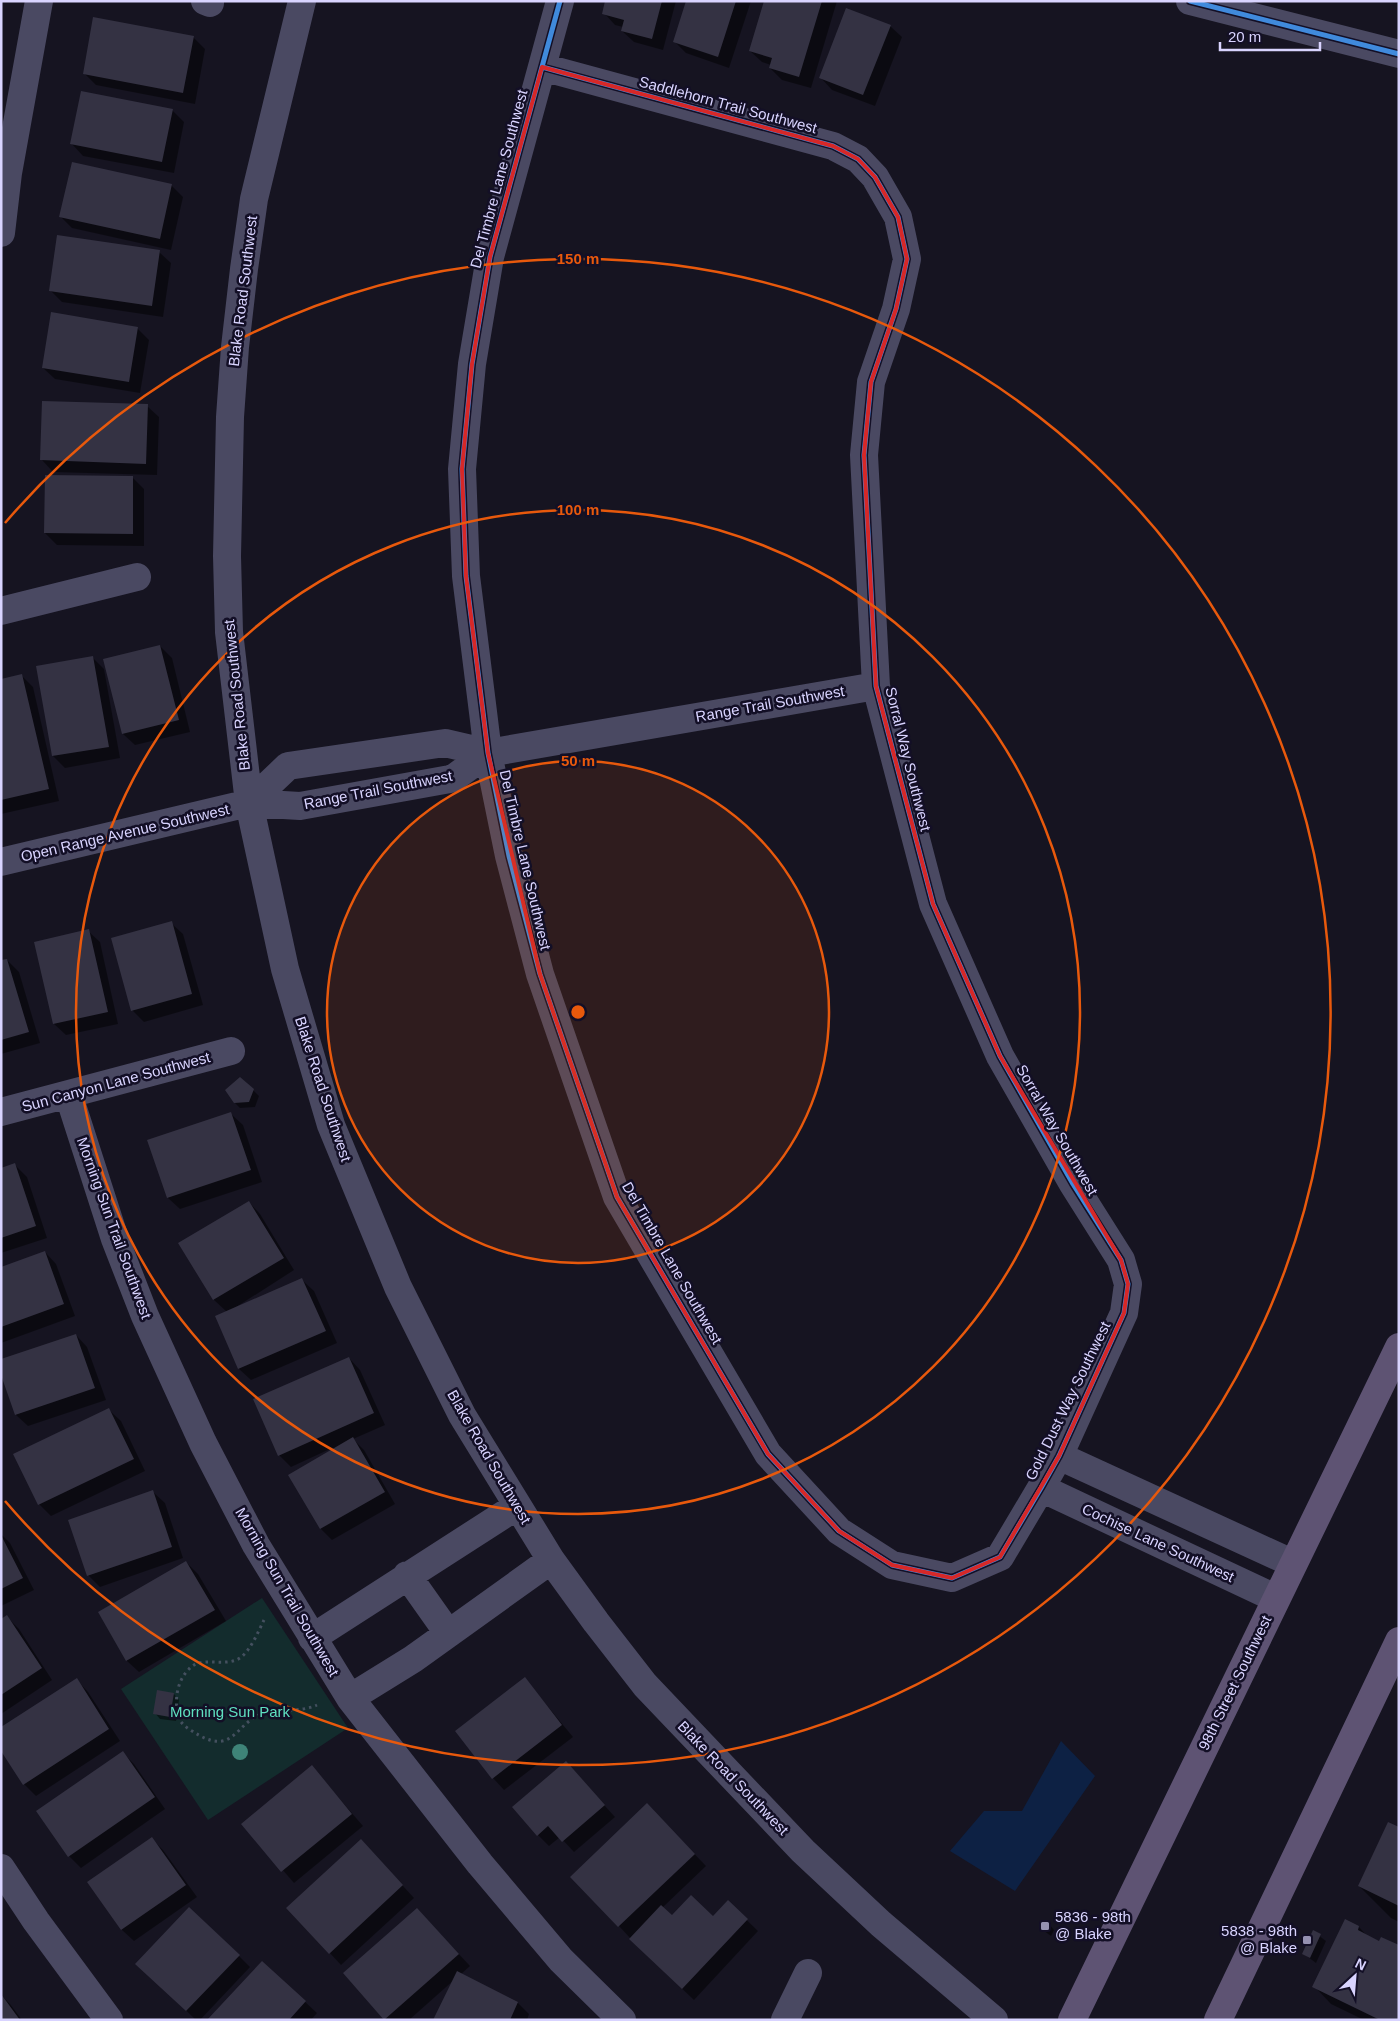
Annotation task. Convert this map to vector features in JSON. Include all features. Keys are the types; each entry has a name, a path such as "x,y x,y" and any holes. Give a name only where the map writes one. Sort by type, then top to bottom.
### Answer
{"main road":[{"name":"98th Street Southwest","path":"1072,2020 1292,1563 1399,1347"},
{"path":"1218,2020 1399,1641"}],"street":[{"path":"1,233 8,173 40,1"},
{"name":"Blake Road Southwest","path":"302,1 254,199 235,347 227,510 229,632 248,803 285,969 331,1125 398,1287 462,1415 551,1560 645,1685 752,1800 881,1924 994,2020"},
{"name":"Del Timbre Lane Southwest","path":"560,1 490,256 472,364 462,469 466,576 488,753 509,856 540,974 617,1197 768,1454 839,1531 892,1565 952,1578"},
{"path":"1190,1 1399,54"},
{"name":"Saddlehorn Trail Southwest","path":"542,67 833,146 858,159 875,177 888,199"},
{"name":"Sorral Way Southwest","path":"888,199 898,217 907,259 896,309 871,382 864,455 876,686 933,904 1000,1056 1073,1184 1121,1260 1128,1284"},
{"path":"1,610 137,577"},
{"name":"Range Trail Southwest","path":"248,803 288,766 445,743 488,753 876,686"},
{"name":"Range Trail Southwest","path":"248,803 300,806 455,777 488,753"},
{"path":"355,756 362,795"},
{"name":"Open Range Avenue Southwest","path":"1,862 248,803"},
{"name":"Sun Canyon Lane Southwest","path":"1,1112 69,1096 231,1051"},
{"name":"Morning Sun Trail Southwest","path":"69,1096 75,1122 114,1239 145,1316 203,1443 256,1545 350,1698 517,1908 561,1960 622,2020"},
{"name":"Gold Dust Way Southwest","path":"952,1578 1000,1556 1041,1488 1059,1456 1124,1313 1128,1284"},
{"path":"1059,1456 1292,1563"},
{"name":"Cochise Lane Southwest","path":"1041,1488 1275,1598"},
{"path":"312,1638 517,1506"},
{"path":"1179,1553 1195,1518"},
{"path":"350,1698 413,1659 551,1560"},
{"path":"407,1576 448,1633"},
{"path":"1,1868 36,1921 109,2020"},
{"path":"785,2020 808,1973"}],"path":[{"path":"264,1620 252,1644 241,1657 231,1663 201,1663 190,1667 180,1681 176,1701 177,1715 185,1727 196,1734 210,1740 222,1741 234,1737 251,1720 261,1714 308,1709 318,1704"}],"highlighted area":[{"path":"542,67 833,146 858,159 875,177 898,217 907,259 896,309 871,382 864,455 876,686 933,904 1000,1056 1121,1260 1128,1284 1124,1313 1059,1456 1000,1557 952,1578 892,1565 839,1531 768,1454 617,1197 540,974 488,753 466,576 462,469 472,364 490,257"}],"green space":[{"name":"Morning Sun Park","path":"262,1598 348,1728 208,1820 121,1689"}],"water":[{"path":"1061,1741 1095,1776 1015,1891 950,1851 984,1811 1022,1811"}],"building":[{"path":"605,1 662,1 652,39 621,31 624,20 602,14"},
{"path":"686,1 736,1 718,57 673,42"},
{"path":"764,1 822,1 799,77 769,68 772,58 749,51"},
{"path":"846,8 891,25 863,95 819,78"},
{"path":"93,17 194,36 183,93 83,74"},
{"path":"81,91 173,109 162,162 70,144"},
{"path":"72,162 172,184 160,239 59,217"},
{"path":"57,235 160,250 152,306 49,291"},
{"path":"51,312 138,327 129,382 42,368"},
{"path":"42,401 148,404 146,464 40,460"},
{"path":"45,475 133,476 133,534 44,533"},
{"path":"160,645 179,720 122,734 103,659"},
{"path":"93,656 109,747 52,756 36,666"},
{"path":"22,674 49,789 1,800 1,679"},
{"path":"172,921 192,994 131,1011 111,938"},
{"path":"89,929 108,1012 53,1024 34,942"},
{"path":"7,959 29,1032 1,1040 1,960"},
{"path":"240,1077 254,1089 249,1102 234,1103 225,1090"},
{"path":"231,1112 251,1170 167,1198 147,1140"},
{"path":"15,1163 36,1226 1,1238 1,1168"},
{"path":"249,1201 284,1258 213,1300 178,1243"},
{"path":"45,1251 64,1304 1,1327 1,1267"},
{"path":"302,1278 326,1331 238,1369 215,1316"},
{"path":"76,1334 95,1388 15,1415 1,1375 1,1359"},
{"path":"349,1357 374,1413 278,1456 253,1399"},
{"path":"109,1408 134,1459 38,1505 13,1454"},
{"path":"353,1437 385,1492 320,1529 288,1475"},
{"path":"153,1490 172,1547 87,1576 68,1520"},
{"path":"1,1535 23,1578 1,1589"},
{"path":"186,1561 215,1610 126,1661 98,1612"},
{"path":"7,1615 42,1668 1,1695 1,1619"},
{"path":"525,1677 562,1725 492,1779 455,1731"},
{"path":"77,1678 109,1729 23,1785 1,1751 1,1727"},
{"path":"157,1690 174,1693 170,1717 153,1714"},
{"path":"123,1751 155,1797 68,1857 36,1811"},
{"path":"566,1761 605,1805 562,1842 548,1826 537,1836 512,1807"},
{"path":"312,1765 352,1814 281,1872 241,1824"},
{"path":"647,1803 695,1854 618,1927 570,1877"},
{"path":"1388,1822 1399,1827 1399,1906 1358,1886"},
{"path":"152,1837 186,1885 121,1930 87,1882"},
{"path":"361,1839 403,1885 329,1954 286,1908"},
{"path":"691,1895 713,1916 728,1900 748,1919 682,1989 629,1939 661,1905 672,1915"},
{"path":"189,1907 240,1955 186,2011 135,1964"},
{"path":"417,1908 459,1954 384,2020 343,1973"},
{"path":"1345,1919 1359,1926 1358,1930 1379,1941 1381,1937 1399,1945 1399,2020 1380,2020 1312,1987"},
{"path":"1043,1920 1050,1923 1046,1932 1039,1928"},
{"path":"1313,1930 1321,1934 1310,1958 1302,1954"},
{"path":"262,1961 306,2001 289,2020 207,2020"},
{"path":"457,1971 518,2002 510,2020 433,2020"},
{"path":"1,1994 20,2020 1,2020"}],"cycle path":[{"path":"542,67 833,146 858,159 875,177 898,217 907,259 896,309 871,382 864,455 876,686 933,904 1000,1056 1073,1184 1121,1260 1128,1284 1124,1313 1059,1456 1000,1557 952,1578 892,1565 839,1531 768,1454 617,1197 540,974 509,856 488,753 466,576 462,469 472,364 490,257 560,1"},
{"path":"1190,1 1399,54"}],"place":[{"name":"5836 - 98th @ Blake","path":"1045,1926"},
{"name":"5838 - 98th @ Blake","path":"1307,1940"}]}
